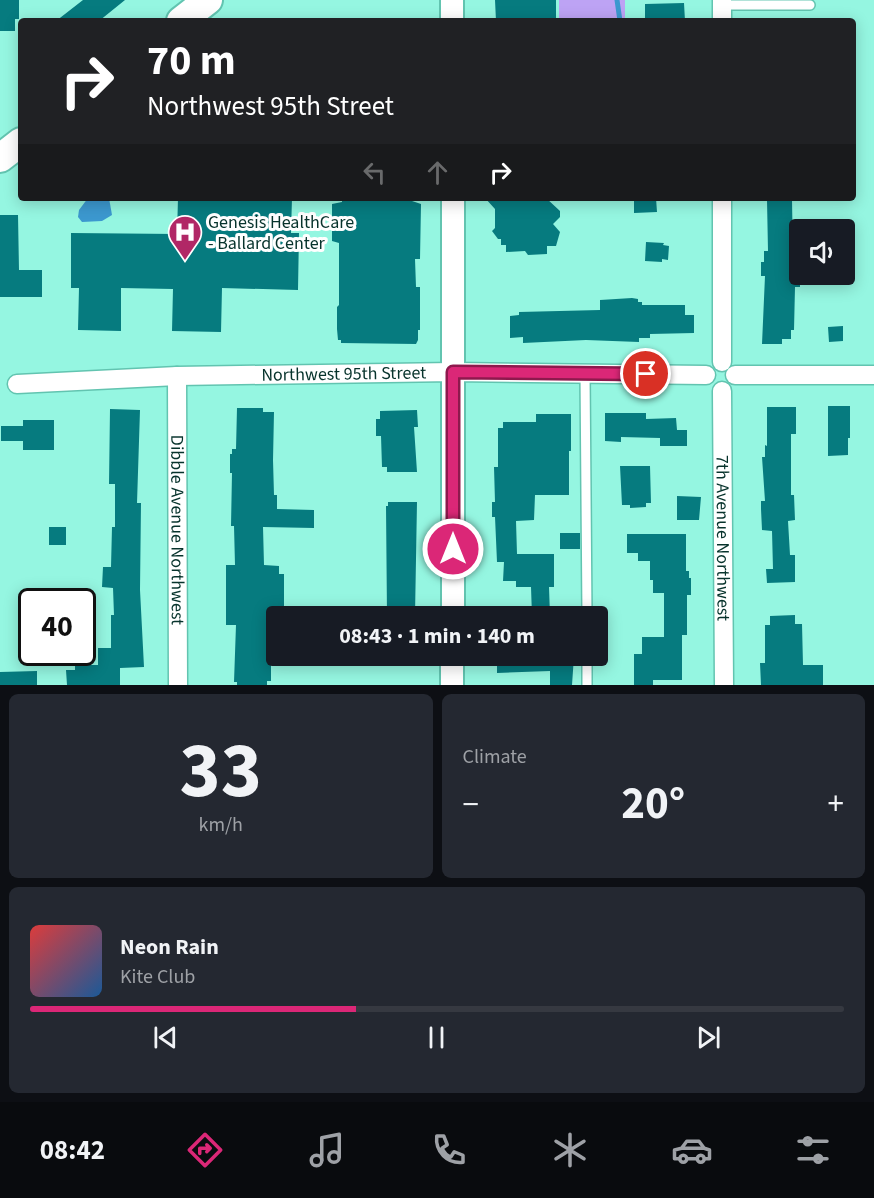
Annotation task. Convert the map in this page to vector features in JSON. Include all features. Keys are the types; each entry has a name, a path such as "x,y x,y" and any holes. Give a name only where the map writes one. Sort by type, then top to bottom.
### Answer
{"main road":[{"path":"185,18 208,0"},
{"path":"0,158 18,144"}],"street":[{"path":"452,0 452,18"},
{"path":"453,201 453,606"},
{"path":"722,201 728,369 731,387 717,391 709,386 706,375 713,364 728,369 874,375"},
{"name":"Northwest 95th Street","path":"17,384 177,376 453,372 706,375"},
{"name":"Dibble Avenue Northwest","path":"177,376 178,685"},
{"name":"7th Avenue Northwest","path":"722,391 724,685"},
{"path":"452,666 452,685"}],"lane":[{"path":"722,9 810,5"},
{"path":"585,373 587,606"},
{"path":"587,666 587,685"}],"shaded area":[{"path":"559,0 625,0 625,18 559,18"}],"water":[{"path":"86,201 110,201 112,215 102,221 82,222 78,217 79,210"}],"building":[{"path":"0,0 19,0 19,18 15,19 15,31 0,31"},
{"path":"83,0 125,0 103,18 60,18"},
{"path":"495,0 556,0 556,18 496,18"},
{"path":"684,3 685,18 645,18 645,4"},
{"name":"Genesis HealthCare - Ballard Center","path":"178,201 292,201 291,233 299,233 298,290 222,288 221,332 172,331 173,289 121,288 121,331 78,330 79,288 71,288 71,233 177,234"},
{"path":"412,201 421,204 420,259 415,259 416,287 420,287 420,330 418,330 416,344 341,343 341,340 338,340 339,243 332,241 332,204"},
{"path":"488,201 549,201 560,211 560,217 553,224 560,232 556,246 547,246 547,254 528,255 525,251 506,252 506,245 501,245 501,239 498,239 492,231 495,228 495,209"},
{"path":"634,201 656,201 657,212 634,213"},
{"path":"767,201 792,201 792,219 789,219 789,285 800,285 800,287 795,287 794,330 791,330 791,339 782,339 782,344 762,344 765,276 761,276 761,262 764,262 764,251 768,251"},
{"path":"0,215 18,215 19,270 42,270 42,297 0,297"},
{"path":"646,242 664,243 663,245 669,246 668,260 645,261"},
{"path":"638,299 642,305 685,305 685,315 694,315 694,333 650,334 650,338 639,338 639,342 586,340 523,343 523,337 510,338 510,316 519,315 519,312 600,310 600,300"},
{"path":"843,326 843,341 829,342 828,327"},
{"path":"828,406 850,406 848,455 828,456"},
{"path":"767,407 796,407 796,434 791,434 791,495 794,495 795,520 788,521 790,555 795,555 795,582 767,583 766,569 773,569 772,531 762,530 761,501 765,501 762,457 765,457 765,445 767,446"},
{"path":"237,408 263,408 263,412 274,412 274,495 277,495 277,509 314,510 314,528 263,527 264,565 279,566 279,574 284,574 284,606 266,606 266,666 271,666 271,681 267,681 267,685 237,685 237,682 234,682 236,625 226,625 226,565 235,565 234,526 231,526 230,454 232,454 232,449 236,449"},
{"path":"110,409 140,410 137,503 141,503 140,590 144,667 120,668 120,685 67,685 66,670 75,670 75,666 96,666 98,665 98,648 111,648 111,615 114,615 113,588 102,587 103,567 111,567 112,527 115,527 115,484 109,484"},
{"path":"417,410 418,427 414,427 417,472 387,472 387,467 382,467 381,436 376,436 376,419 380,419 380,411"},
{"path":"605,413 646,413 646,419 676,418 677,430 687,430 687,446 660,446 660,438 621,437 621,442 605,441"},
{"path":"536,414 571,414 569,495 535,495 534,520 516,521 517,554 554,554 554,587 549,587 550,606 532,606 531,587 516,587 516,581 503,581 504,562 497,562 495,517 492,517 492,502 495,502 494,467 498,467 498,428 503,428 503,422 536,422"},
{"path":"23,420 54,420 54,450 23,450 23,441 1,441 1,426 23,426"},
{"path":"620,466 650,466 651,503 646,503 646,507 630,508 630,505 622,505"},
{"path":"677,496 701,497 699,520 677,520"},
{"path":"388,502 417,502 415,606 387,606 386,506"},
{"path":"49,527 66,527 66,545 49,545"},
{"path":"560,533 580,533 580,549 560,549"},
{"path":"627,534 686,534 686,571 689,571 689,578 691,578 691,595 687,595 687,635 682,635 682,680 653,680 653,685 634,685 634,654 642,654 642,637 664,637 664,593 653,593 650,561 638,561 638,553 627,553"},
{"path":"795,615 795,624 802,624 803,665 823,665 823,685 761,685 760,663 765,663 765,625 770,625 770,616"},
{"path":"497,666 573,666 572,685 550,685 550,671 497,673"},
{"path":"37,671 37,685 0,685 0,672"}],"waterway":[{"path":"617,0 620,18"}],"place":[{"name":"Genesis HealthCare - Ballard Center","path":"185,261"}],"route":[{"path":"453,549 453,372 646,374"}]}
